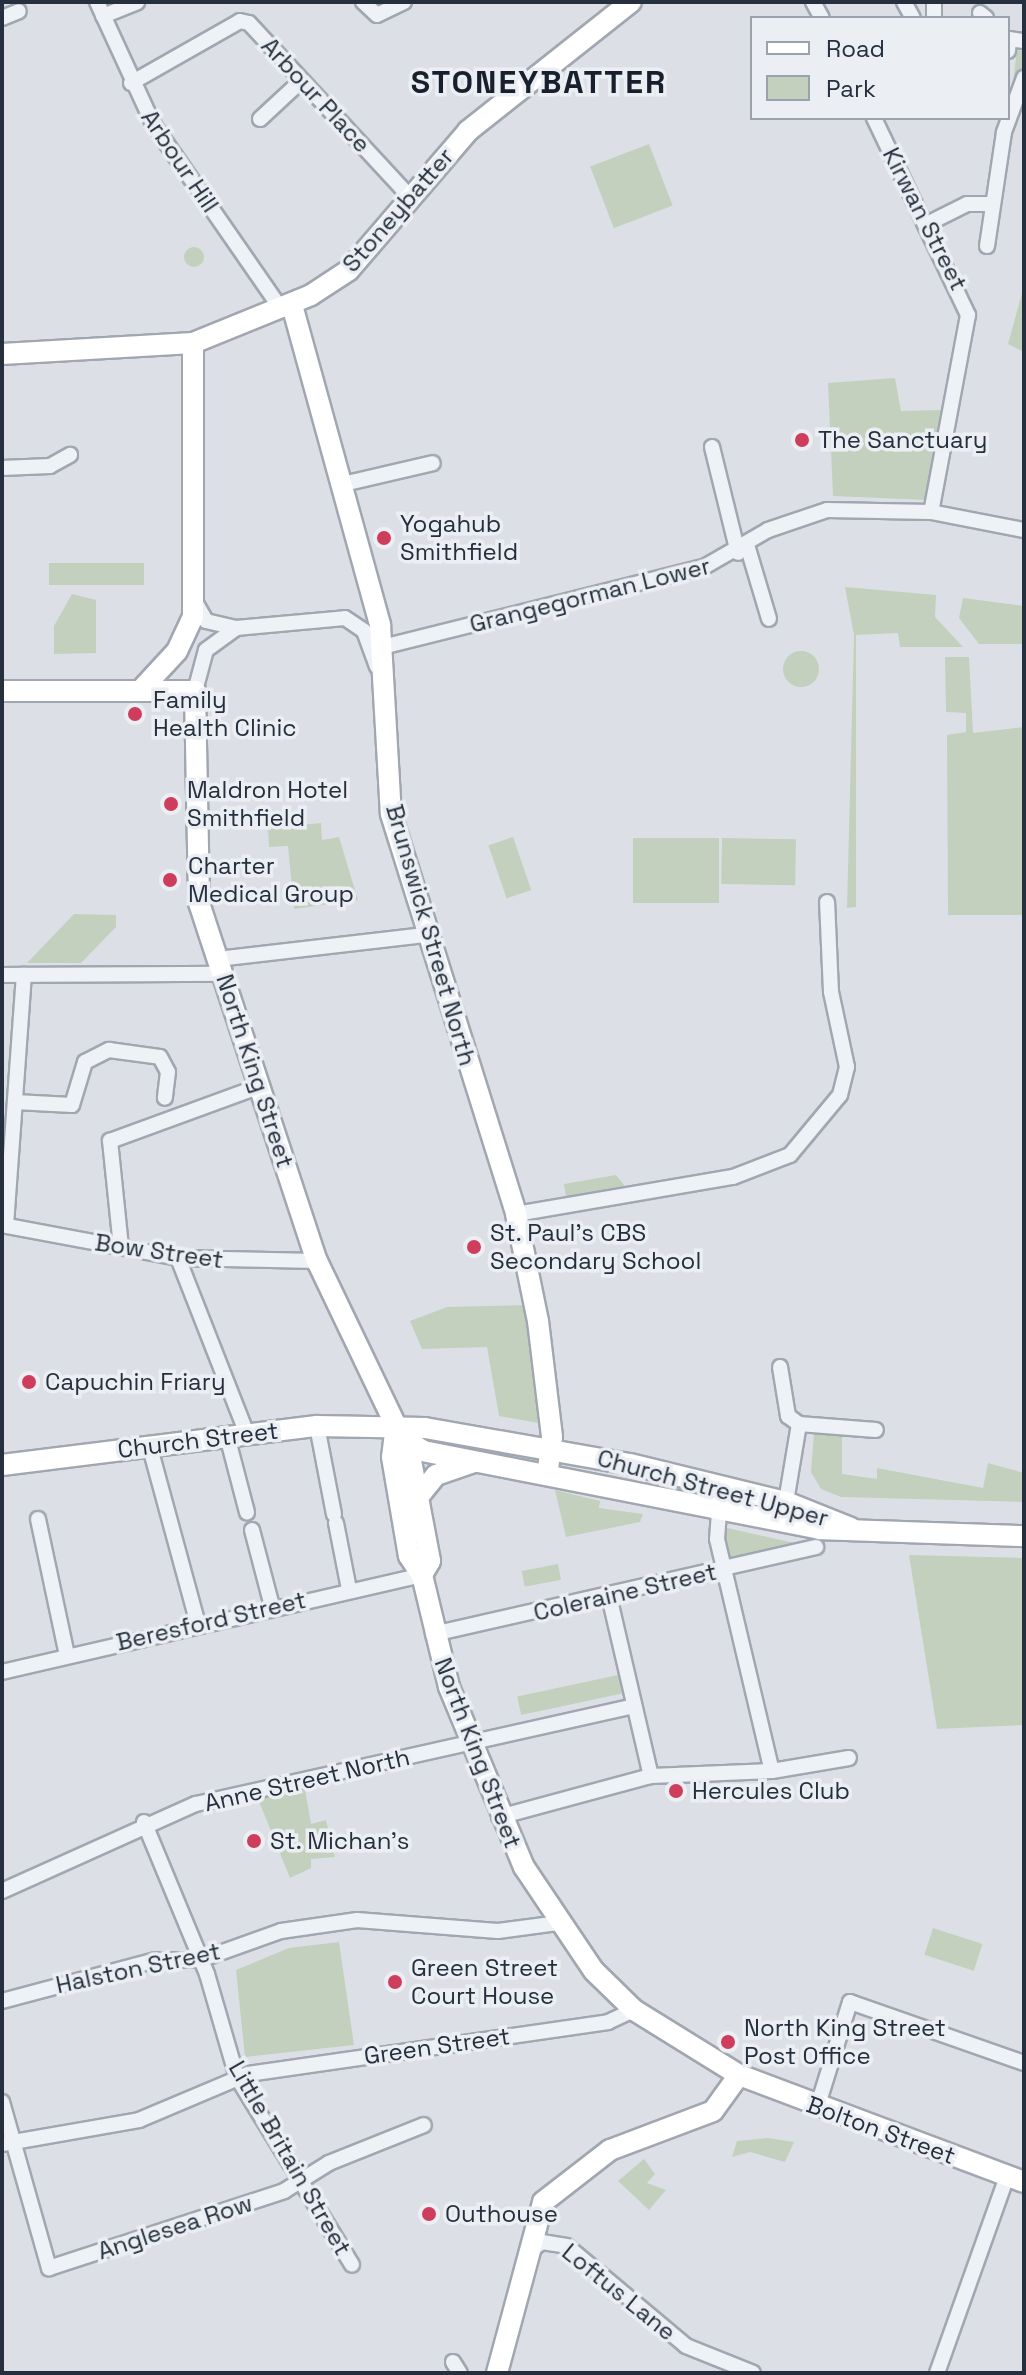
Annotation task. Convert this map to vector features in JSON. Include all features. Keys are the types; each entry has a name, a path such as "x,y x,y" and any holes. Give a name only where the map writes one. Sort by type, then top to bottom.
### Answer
{"main road":[{"name":"Stoneybatter","path":"2,354 193,343 286,307 349,270 409,196 468,131 631,2"},
{"name":"Brunswick Street North","path":"286,307 343,484 380,657 391,814 516,1214 538,1321 550,1448 548,1472"},
{"path":"140,691 187,637 194,600 193,343"},
{"path":"2,691 195,691"},
{"name":"North King Street","path":"195,691 195,877 221,967 317,1261 395,1433 410,1455 430,1561 422,1575"},
{"name":"Church Street","path":"2,1465 149,1444 317,1426 395,1433"},
{"name":"Church Street Upper","path":"395,1433 425,1428 550,1448 786,1502 851,1528"},
{"name":"North King Street","path":"395,1433 392,1457 409,1556 422,1575 433,1634 499,1817 559,1923 634,2010 739,2075"},
{"name":"Church Street Upper","path":"395,1433 423,1451 548,1472 783,1523 851,1528"},
{"path":"419,1496 436,1475 475,1461"},
{"path":"851,1528 1024,1536"},
{"path":"497,2373 543,2202 610,2150 713,2111 739,2075"},
{"name":"Bolton Street","path":"739,2075 817,2108 1015,2179"}],"street":[{"path":"100,9 137,2"},
{"path":"363,2 377,15 404,2"},
{"path":"817,10 832,2"},
{"name":"Arbour Hill","path":"100,9 131,83 286,307"},
{"path":"2,18 19,11"},
{"name":"Arbour Place","path":"131,83 243,21 409,196"},
{"path":"1010,108 1024,78"},
{"path":"260,119 301,81"},
{"name":"Kirwan Street","path":"875,120 929,223 968,315 931,512"},
{"path":"987,246 1002,125"},
{"path":"929,223 967,204 991,204"},
{"path":"712,447 742,549 769,619"},
{"path":"2,468 50,466 70,455"},
{"path":"343,484 433,463"},
{"name":"Grangegorman Lower","path":"380,657 742,549 768,530 827,510 931,512 1024,530"},
{"path":"194,600 206,621 236,628 345,618 364,631 380,657"},
{"path":"195,691 206,650 236,628"},
{"path":"516,1214 733,1177 790,1155 840,1095 847,1067 831,992 827,902"},
{"path":"2,975 221,967 427,935"},
{"path":"4,1225 24,975"},
{"path":"15,1102 72,1105 85,1062 96,1050 160,1057 168,1072 165,1098"},
{"path":"121,1247 110,1141 260,1086"},
{"name":"Bow Street","path":"4,1225 178,1258 317,1261"},
{"path":"178,1258 237,1435 247,1512"},
{"path":"780,1367 788,1416 799,1424 876,1430"},
{"path":"783,1523 799,1424"},
{"path":"317,1426 349,1589"},
{"path":"149,1444 198,1624"},
{"path":"721,1485 716,1509 723,1570 772,1771"},
{"path":"38,1519 67,1656"},
{"path":"252,1530 272,1606"},
{"name":"Coleraine Street","path":"433,1634 816,1547"},
{"name":"Beresford Street","path":"2,1672 272,1606 422,1575"},
{"path":"609,1596 651,1776"},
{"name":"Anne Street North","path":"2,1891 144,1822 331,1769 472,1745 634,1706"},
{"path":"499,1817 651,1776 772,1771 849,1758"},
{"name":"Little Britain Street","path":"144,1822 200,1960 237,2077 352,2265"},
{"name":"Halston Street","path":"2,2001 156,1960 200,1960 281,1931 357,1920 498,1931 559,1923"},
{"path":"817,2108 850,2002 1024,2063"},
{"name":"Green Street","path":"5,2143 139,2120 237,2077 608,2022 634,2010"},
{"path":"2,2102 5,2143"},
{"name":"Anglesea Row","path":"5,2143 49,2268 300,2182 385,2137 424,2125"},
{"path":"937,2373 1015,2179"},
{"name":"Loftus Lane","path":"529,2252 542,2242 567,2246 686,2346 753,2373"}],"green space":[{"path":"1017,50 1024,51 1024,67 1010,113"},
{"path":"649,144 673,206 614,228 590,167"},
{"path":"194,247 201,250 204,257 201,264 194,267 187,264 184,257 187,250"},
{"path":"1024,286 1024,351 1022,351 1008,344"},
{"path":"895,378 901,411 941,410 926,500 833,496 828,383"},
{"path":"49,563 144,563 144,585 49,585"},
{"path":"845,587 936,595 935,617 963,647 900,647 898,633 856,635 856,907 847,908 854,635"},
{"path":"72,594 96,600 96,653 54,654 54,626"},
{"path":"963,598 1024,606 1024,644 979,644 959,618"},
{"path":"801,651 814,656 819,669 814,682 801,687 788,682 783,669 788,656"},
{"path":"945,657 969,657 973,733 1024,727 1024,915 948,915 947,735 966,732 966,713 946,712"},
{"path":"321,823 322,840 339,837 358,900 294,909 288,846 269,847 268,828"},
{"path":"513,837 531,890 507,898 488,845"},
{"path":"633,838 719,838 719,903 633,903"},
{"path":"722,838 796,839 795,885 721,884"},
{"path":"74,914 116,915 116,927 81,963 27,963"},
{"path":"616,1175 625,1186 566,1197 564,1184"},
{"path":"525,1305 538,1423 499,1416 487,1347 422,1349 410,1321 447,1307"},
{"path":"814,1433 842,1435 842,1474 877,1479 877,1468 983,1488 988,1463 1024,1473 1024,1502 841,1497 821,1489 811,1472"},
{"path":"555,1490 600,1501 599,1508 643,1514 640,1522 566,1537"},
{"path":"723,1527 808,1546 730,1561"},
{"path":"909,1555 1024,1558 1024,1725 937,1729"},
{"path":"558,1564 561,1580 525,1587 522,1571"},
{"path":"618,1675 622,1694 521,1715 517,1696"},
{"path":"305,1789 311,1824 326,1820 335,1857 311,1859 311,1868 290,1878 258,1799"},
{"path":"933,1928 982,1944 974,1971 924,1955"},
{"path":"339,1942 354,2045 245,2057 236,1970 289,1948"},
{"path":"768,2138 794,2142 785,2162 750,2152 732,2157 737,2141"},
{"path":"644,2159 655,2174 647,2183 666,2190 649,2210 618,2181"}],"place":[{"name":"The Sanctuary","path":"802,440"},
{"name":"Yogahub Smithfield","path":"384,538"},
{"name":"Family Health Clinic","path":"135,714"},
{"name":"Maldron Hotel Smithfield","path":"171,804"},
{"name":"Charter Medical Group","path":"170,880"},
{"name":"St. Paul's CBS Secondary School","path":"474,1247"},
{"name":"Capuchin Friary","path":"29,1382"},
{"name":"Hercules Club","path":"676,1791"},
{"name":"St. Michan's","path":"254,1841"},
{"name":"Green Street Court House","path":"395,1982"},
{"name":"North King Street Post Office","path":"728,2042"},
{"name":"Outhouse","path":"429,2214"}],"district":[{"name":"STONEYBATTER","path":"539,82"}]}
